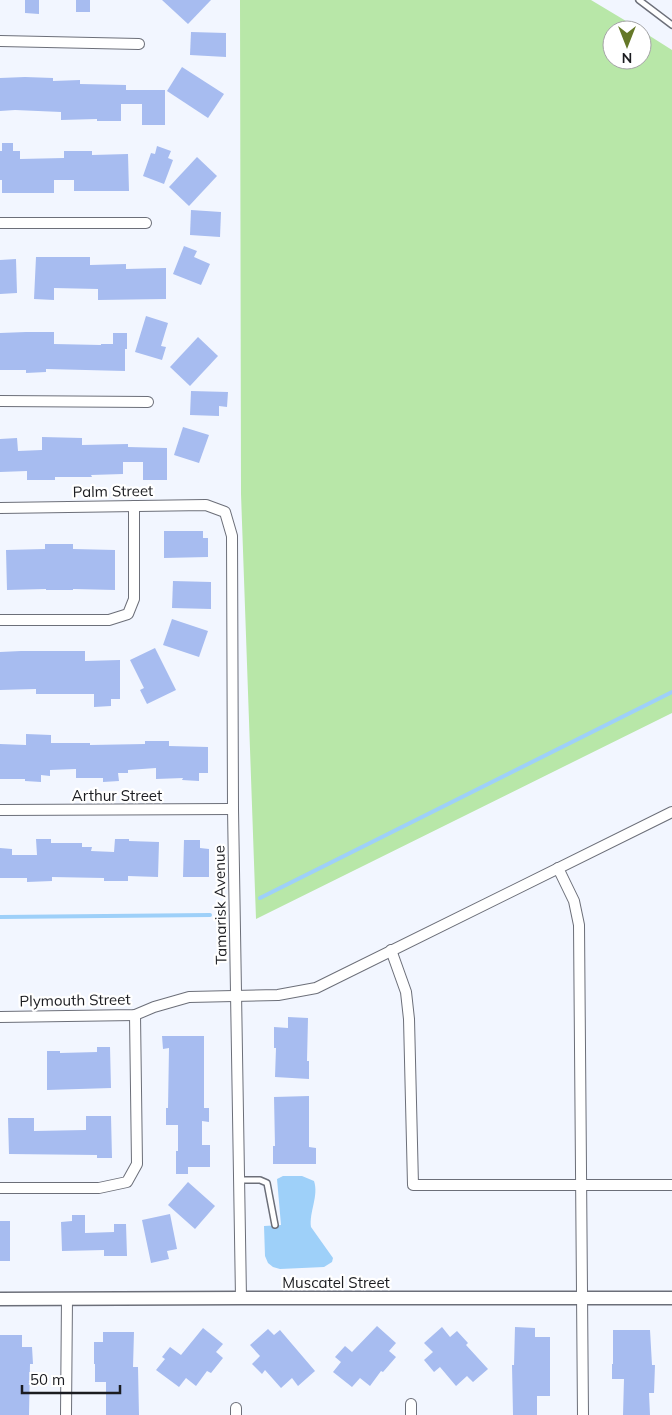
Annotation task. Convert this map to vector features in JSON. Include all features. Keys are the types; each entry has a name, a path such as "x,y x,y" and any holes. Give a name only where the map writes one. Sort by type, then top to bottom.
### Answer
{"street":[{"path":"0,41 139,44"},
{"path":"0,223 146,223"},
{"path":"0,401 148,402"},
{"path":"0,620 109,620 128,614 134,599 134,506"},
{"name":"Palm Street","path":"0,508 206,506 225,512"},
{"name":"Tamarisk Avenue","path":"225,512 232,536 233,810 241,1298"},
{"name":"Arthur Street","path":"0,810 233,810"},
{"name":"Plymouth Street","path":"0,1017 135,1015 154,1006 190,997 278,996 316,988 672,812"},
{"path":"558,868 574,901 579,925 583,1415"},
{"path":"391,950 406,992 409,1019 413,1184 672,1185"},
{"path":"0,1188 99,1188 127,1182 137,1164 135,1015"},
{"path":"66,1415 67,1298"},
{"name":"Muscatel Street","path":"0,1299 672,1298"}],"lane":[{"path":"639,0 672,24"},
{"path":"239,1180 260,1180 267,1183 275,1225"}],"green space":[{"path":"240,0 591,0 624,20 602,20 602,70 652,70 652,37 672,50 672,713 256,919 241,494"}],"water":[{"path":"283,1176 302,1176 314,1181 315,1192 311,1227 333,1258 332,1262 324,1267 280,1269 268,1263 265,1256 264,1226 281,1225 277,1179"}],"building":[{"path":"25,0 39,0 39,14 25,13"},
{"path":"76,0 90,0 90,12 76,12"},
{"path":"162,0 211,0 188,24"},
{"path":"191,32 226,33 226,57 190,55"},
{"path":"182,67 224,94 208,118 167,91"},
{"path":"0,78 53,78 53,81 80,80 80,84 126,85 126,90 165,90 165,125 142,125 142,104 121,104 121,121 97,121 97,119 61,120 61,112 0,111"},
{"path":"2,143 13,143 13,151 20,151 20,159 64,158 64,151 92,151 92,155 128,154 129,191 74,191 74,180 54,180 54,193 2,193 0,151 2,151"},
{"path":"157,146 171,151 168,158 173,160 164,184 143,176 151,153 155,154"},
{"path":"197,157 217,176 189,206 169,187"},
{"path":"191,210 221,212 220,237 190,235"},
{"path":"184,246 197,251 194,257 210,264 201,285 173,274"},
{"path":"36,257 90,257 90,265 126,264 126,269 166,268 166,299 98,300 98,289 54,288 54,300 34,299"},
{"path":"16,259 17,293 0,294 0,260"},
{"path":"146,316 168,323 161,346 166,347 162,360 135,352"},
{"path":"54,332 54,344 101,345 113,344 113,333 127,333 125,371 46,369 46,372 26,373 26,370 0,370 0,333"},
{"path":"198,337 218,356 190,386 170,367"},
{"path":"191,391 228,392 227,407 219,406 219,416 190,415"},
{"path":"183,427 209,435 199,463 174,455"},
{"path":"42,437 82,438 82,445 128,444 128,447 167,448 167,480 143,480 143,462 123,462 123,474 91,475 92,477 55,477 55,480 27,480 27,471 0,472 0,439 17,438 18,451 42,450"},
{"path":"164,531 203,531 203,538 208,538 208,557 164,558"},
{"path":"45,544 73,544 73,549 115,550 115,590 7,590 6,550 45,549"},
{"path":"173,581 211,582 211,609 172,608"},
{"path":"172,619 208,631 199,657 163,645"},
{"path":"155,648 176,690 147,704 140,690 144,688 130,660"},
{"path":"85,651 85,661 120,660 120,699 111,699 111,706 94,707 94,694 36,694 36,689 0,690 0,652"},
{"path":"26,734 51,735 51,743 90,743 90,745 145,744 145,741 169,741 169,746 208,747 208,773 199,773 199,781 182,780 183,778 156,779 156,768 128,770 128,773 118,773 119,781 103,782 103,778 76,778 76,769 50,770 50,776 41,775 41,782 25,781 25,779 0,779 0,744 26,745"},
{"path":"36,839 51,839 51,843 82,843 82,847 92,847 91,851 114,852 115,839 159,842 158,877 128,876 128,881 104,881 104,878 52,877 52,881 27,882 27,878 0,878 0,848 12,849 12,855 37,855"},
{"path":"184,840 200,840 200,848 209,849 209,877 183,877"},
{"path":"288,1017 308,1018 307,1061 309,1061 309,1079 275,1077 276,1048 274,1048 274,1027 288,1028"},
{"path":"162,1036 204,1036 204,1108 209,1108 209,1122 202,1121 202,1145 210,1145 210,1167 188,1167 188,1174 176,1174 178,1125 166,1125 169,1048 163,1049"},
{"path":"97,1047 110,1047 111,1088 47,1090 47,1051 60,1051 60,1053 97,1052"},
{"path":"309,1096 309,1147 316,1148 316,1164 273,1164 273,1146 275,1146 274,1097"},
{"path":"86,1116 111,1116 112,1158 97,1158 97,1155 9,1154 8,1118 34,1118 34,1131 86,1130"},
{"path":"188,1182 215,1206 195,1229 168,1205"},
{"path":"170,1214 177,1249 167,1251 169,1259 151,1263 142,1220"},
{"path":"72,1215 85,1215 85,1233 114,1232 114,1224 126,1224 127,1256 104,1256 104,1250 62,1251 61,1222 72,1221"},
{"path":"0,1221 10,1221 10,1261 0,1261"},
{"path":"377,1326 396,1343 389,1351 396,1357 383,1372 381,1371 370,1386 360,1378 352,1387 333,1372 341,1362 335,1357 345,1346 352,1352"},
{"path":"442,1327 450,1337 457,1331 468,1343 466,1345 488,1369 473,1382 467,1376 456,1386 440,1367 434,1372 424,1360 433,1352 424,1343"},
{"path":"515,1327 535,1328 535,1337 550,1337 550,1396 537,1396 537,1415 513,1415 512,1365 514,1365"},
{"path":"203,1328 223,1344 216,1352 223,1358 211,1373 207,1371 196,1386 186,1378 179,1387 156,1370 165,1359 162,1357 170,1347 181,1355"},
{"path":"268,1329 274,1335 280,1330 315,1371 298,1386 292,1378 281,1388 265,1370 262,1374 252,1364 260,1356 250,1345"},
{"path":"613,1330 650,1330 652,1365 655,1365 654,1393 649,1393 650,1415 623,1415 624,1379 612,1379"},
{"path":"103,1332 134,1332 133,1367 138,1367 139,1415 106,1415 106,1382 95,1382 94,1364 94,1342 103,1342"},
{"path":"0,1335 22,1335 22,1347 32,1347 33,1364 30,1364 29,1415 0,1415"}],"waterway":[{"path":"260,898 672,692"},
{"path":"0,917 210,915"}]}
